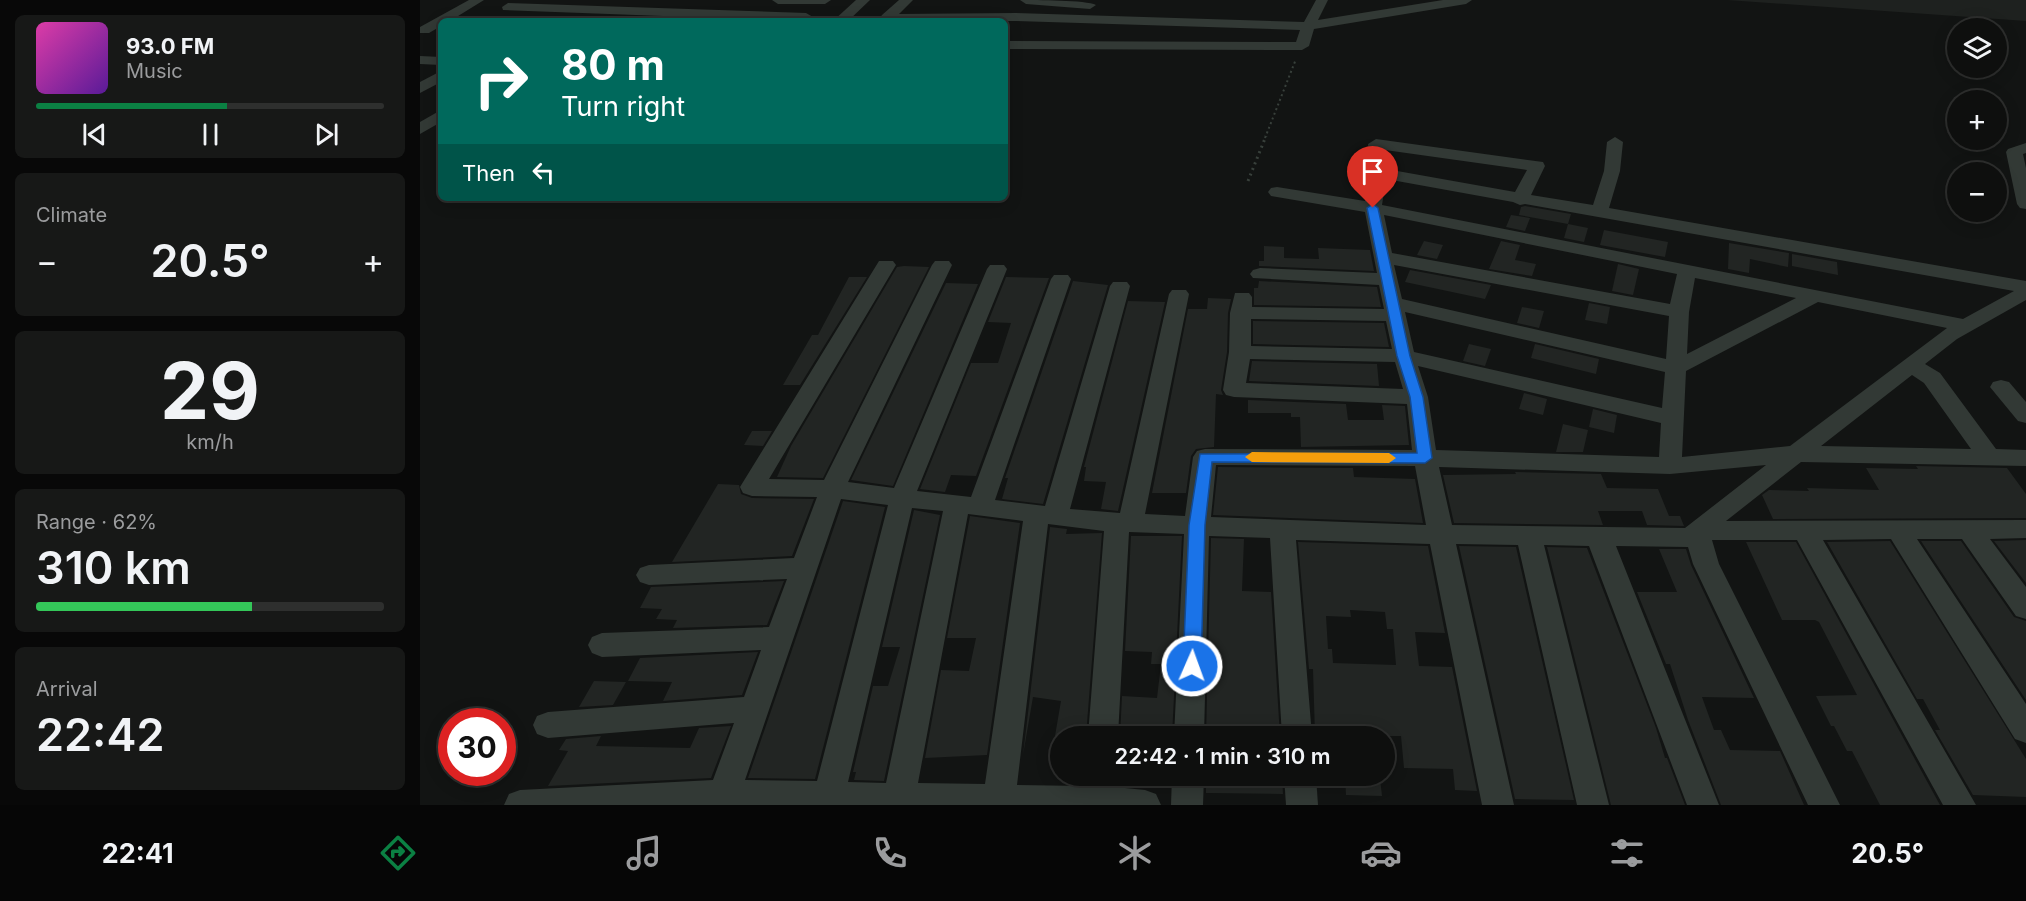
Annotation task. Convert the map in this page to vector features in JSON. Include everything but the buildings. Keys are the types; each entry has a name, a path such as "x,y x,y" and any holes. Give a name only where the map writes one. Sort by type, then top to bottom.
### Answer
{"street":[{"path":"444,18 478,0"},
{"path":"616,18 640,0"},
{"path":"761,0 825,0"},
{"path":"843,18 864,0"},
{"path":"907,0 887,18 1016,17 1308,26 1466,0"},
{"path":"1026,0 1100,5"},
{"path":"1016,17 1030,0"},
{"path":"1148,21 1155,6"},
{"path":"508,7 805,18"},
{"path":"1008,45 1302,46 1314,7"},
{"path":"422,30 438,21"},
{"path":"422,30 438,31"},
{"path":"422,61 438,61"},
{"path":"420,89 438,77"},
{"path":"420,129 438,117"},
{"path":"1599,213 1612,171 1615,142"},
{"path":"1498,805 1425,458 1416,397 1404,356 1373,208 1378,173 1376,144 1537,166 1520,200"},
{"path":"2026,148 2014,152 2026,204"},
{"path":"1378,173 2026,289"},
{"path":"1277,192 1373,208 1968,326"},
{"path":"1383,256 1679,312"},
{"path":"886,265 752,487 832,489 1046,515 1124,522 1282,530 1599,537 1805,531 2026,529"},
{"path":"722,800 832,489 942,265"},
{"path":"829,796 902,498 997,268"},
{"path":"1670,466 1679,312 1687,271"},
{"path":"1260,274 1388,279"},
{"path":"899,797 968,506 1061,279"},
{"path":"999,799 1046,515 1120,286"},
{"path":"1697,535 1792,454 1950,335 2026,289"},
{"path":"1104,726 1124,522 1179,294"},
{"path":"1416,397 1234,390 1240,352 1241,305 1394,309 1676,368 1815,296"},
{"path":"1240,352 1404,356 1673,418"},
{"path":"1911,365 1932,378 1990,458"},
{"path":"2001,387 2026,416"},
{"path":"1190,726 1197,525 1205,457 1425,458 1670,466 1792,454 2026,458"},
{"path":"1969,529 2026,608"},
{"path":"1282,530 1296,726"},
{"path":"1898,530 2023,720"},
{"path":"1805,531 1960,805"},
{"path":"1697,535 1706,564 1824,805"},
{"path":"1530,536 1593,805"},
{"path":"1599,537 1703,805"},
{"path":"649,575 804,568"},
{"path":"602,645 779,639"},
{"path":"548,725 754,709"},
{"path":"1187,805 1188,786"},
{"path":"1301,786 1302,805"},
{"path":"520,805 829,796 999,799 1099,788 1145,805"}],"path":[{"path":"1248,181 1283,87 1302,46"}],"shaded area":[{"path":"1727,0 2026,0 2026,21"}],"slow traffic":[{"path":"1252,457 1389,458"}],"route":[{"path":"1192,666 1197,525 1205,457 1425,458 1416,397 1404,356 1373,208"}]}
